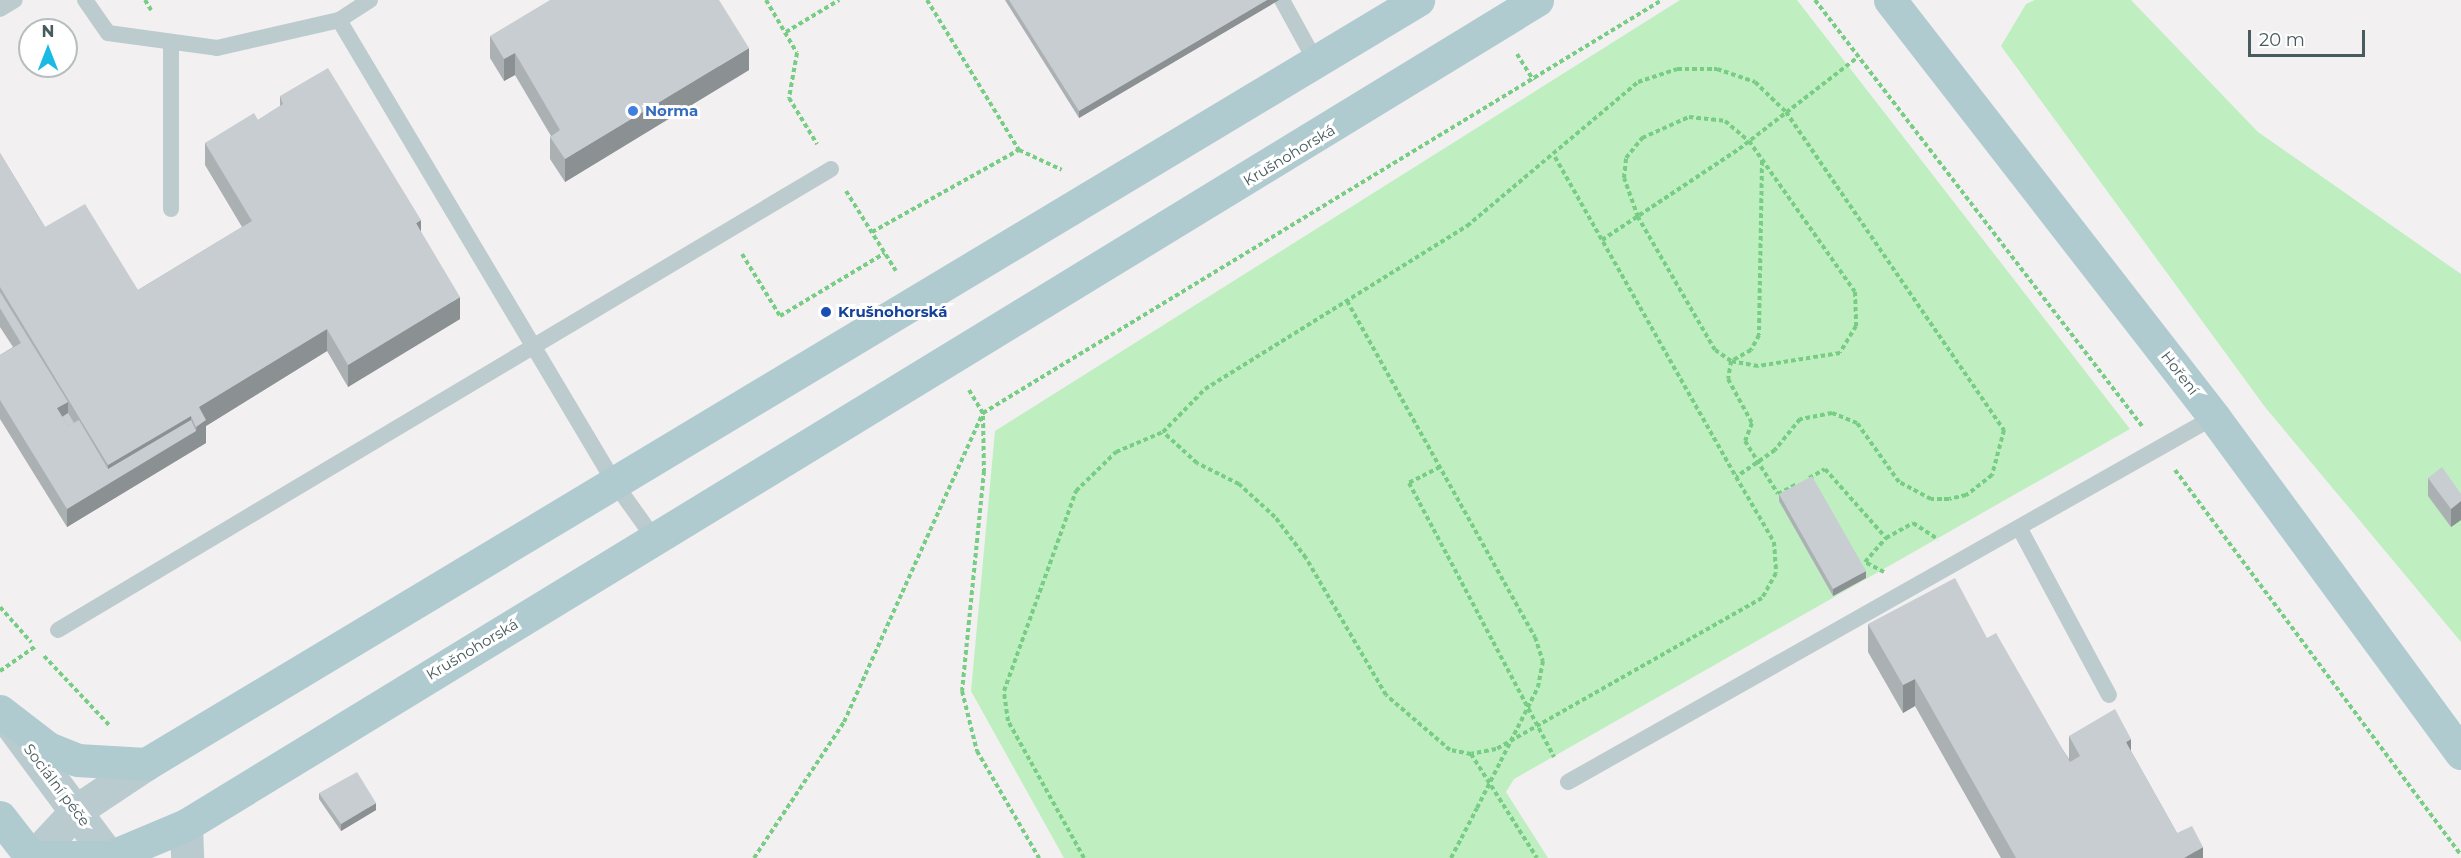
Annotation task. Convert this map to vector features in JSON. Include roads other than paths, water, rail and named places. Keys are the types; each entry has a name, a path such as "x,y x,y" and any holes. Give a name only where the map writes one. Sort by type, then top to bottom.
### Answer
{"main road":[{"path":"3,714 48,748 77,760 146,764 616,485 1418,0"},
{"name":"Krušnohorská","path":"110,858 186,825 1537,0"},
{"name":"Hoření","path":"1890,0 2214,417 2461,753"},
{"path":"0,817 32,858 110,858"}],"street":[{"name":"Sociální péče","path":"3,714 110,858"},
{"path":"32,858 84,820 146,764"},
{"path":"186,825 187,858"}],"lane":[{"path":"0,9 15,0"},
{"path":"85,0 108,33 217,48 339,20 370,0"},
{"path":"1282,0 1316,62"},
{"path":"339,20 616,485 654,538"},
{"path":"171,42 171,209"},
{"path":"58,630 536,348 831,169"},
{"path":"1568,782 2021,531 2214,417"},
{"path":"2021,531 2109,694"}],"place":[{"name":"Norma","path":"633,111"},
{"name":"Krušnohorská","path":"826,312"}]}
